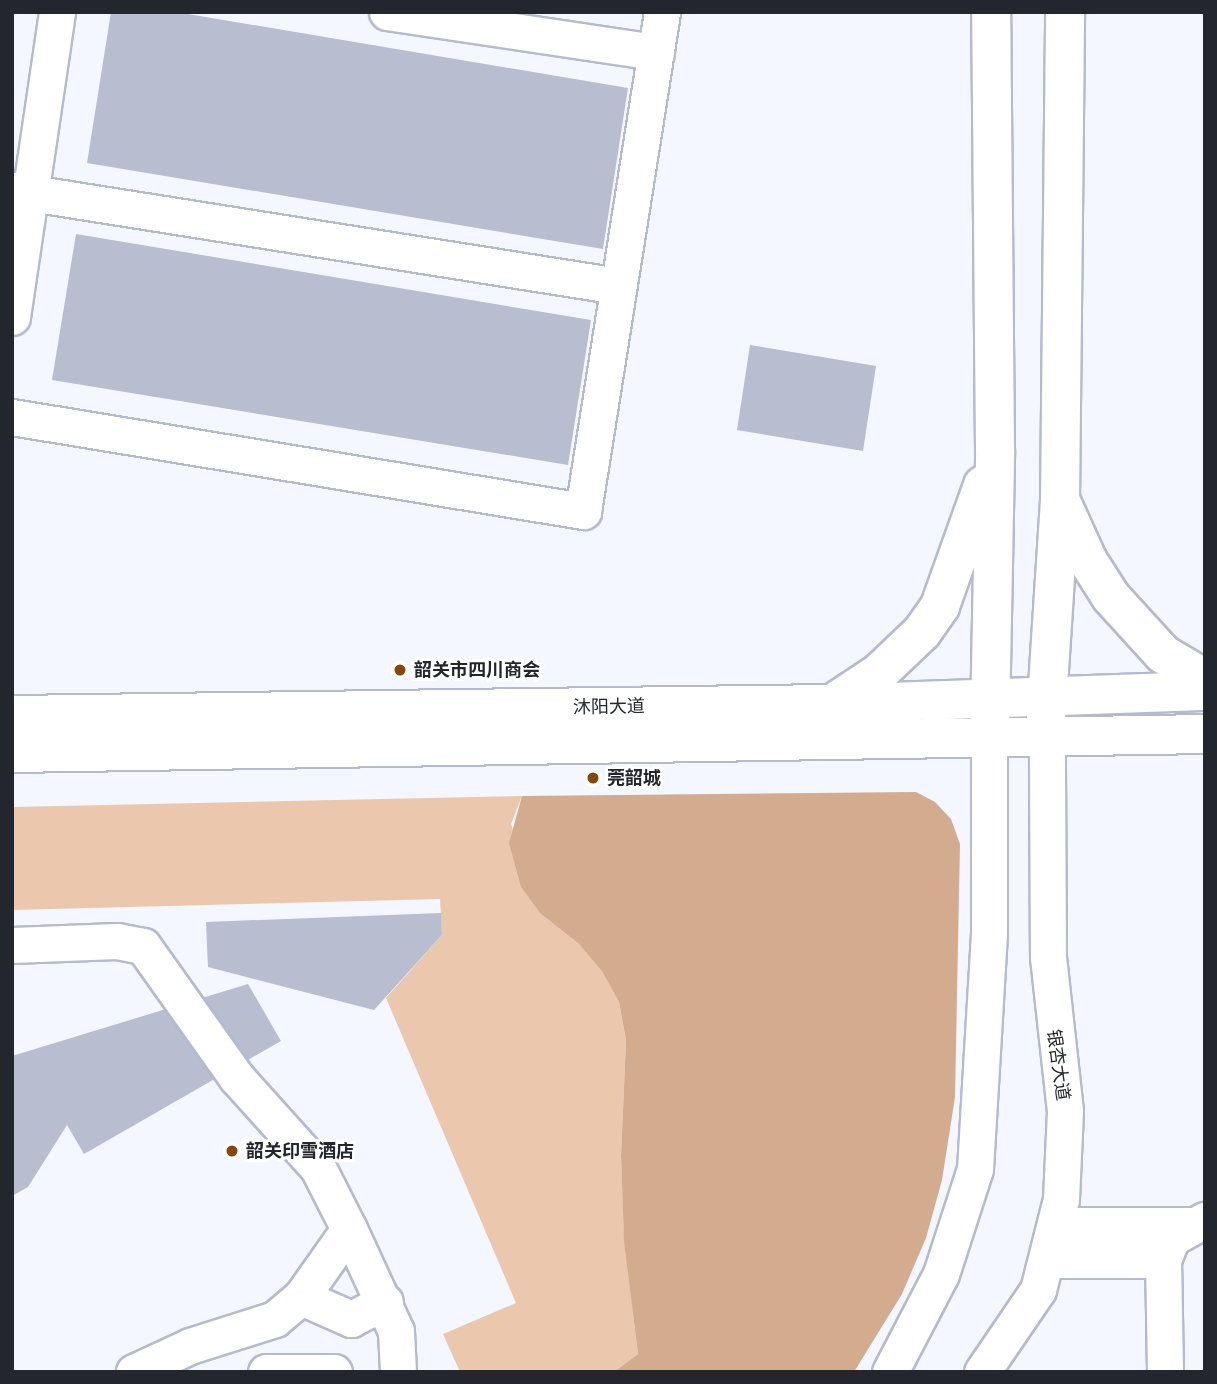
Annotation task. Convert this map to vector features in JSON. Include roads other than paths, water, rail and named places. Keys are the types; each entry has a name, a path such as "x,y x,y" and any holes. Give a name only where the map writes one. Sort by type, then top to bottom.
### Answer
{"main road":[{"path":"989,739 995,450 991,12"},
{"path":"1047,737 1046,693 1060,501 1065,12"},
{"path":"831,704 901,654 940,606 995,450"},
{"path":"1060,501 1088,561 1111,597 1163,654 1205,679"},
{"name":"沐阳大道","path":"12,715 831,704 1046,693 1205,691"},
{"name":"沐阳大道","path":"12,752 1205,734"}],"street":[{"path":"12,317 21,191 57,12"},
{"path":"387,12 656,52"},
{"path":"12,417 583,511 662,12"},
{"path":"21,191 618,286"},
{"name":"银杏大道","path":"982,1372 1038,1290 1049,1260 1066,1154 1048,957 1047,737"},
{"path":"890,1372 941,1274 975,1169 989,933 989,739"},
{"path":"12,945 117,942 143,946 236,1077 318,1168 385,1301 399,1346 398,1372"},
{"path":"1056,1225 1198,1223"},
{"path":"1166,1372 1163,1260 1172,1238 1198,1223"},
{"path":"134,1372 190,1346 275,1320 302,1297 349,1230"},
{"path":"1049,1260 1163,1260"},
{"path":"302,1297 351,1319"},
{"path":"266,1372 333,1372 351,1319 385,1301"}],"place":[{"name":"韶关市四川商会","path":"400,670"},
{"name":"莞韶城","path":"593,778"},
{"name":"韶关印雪酒店","path":"232,1151"}]}
